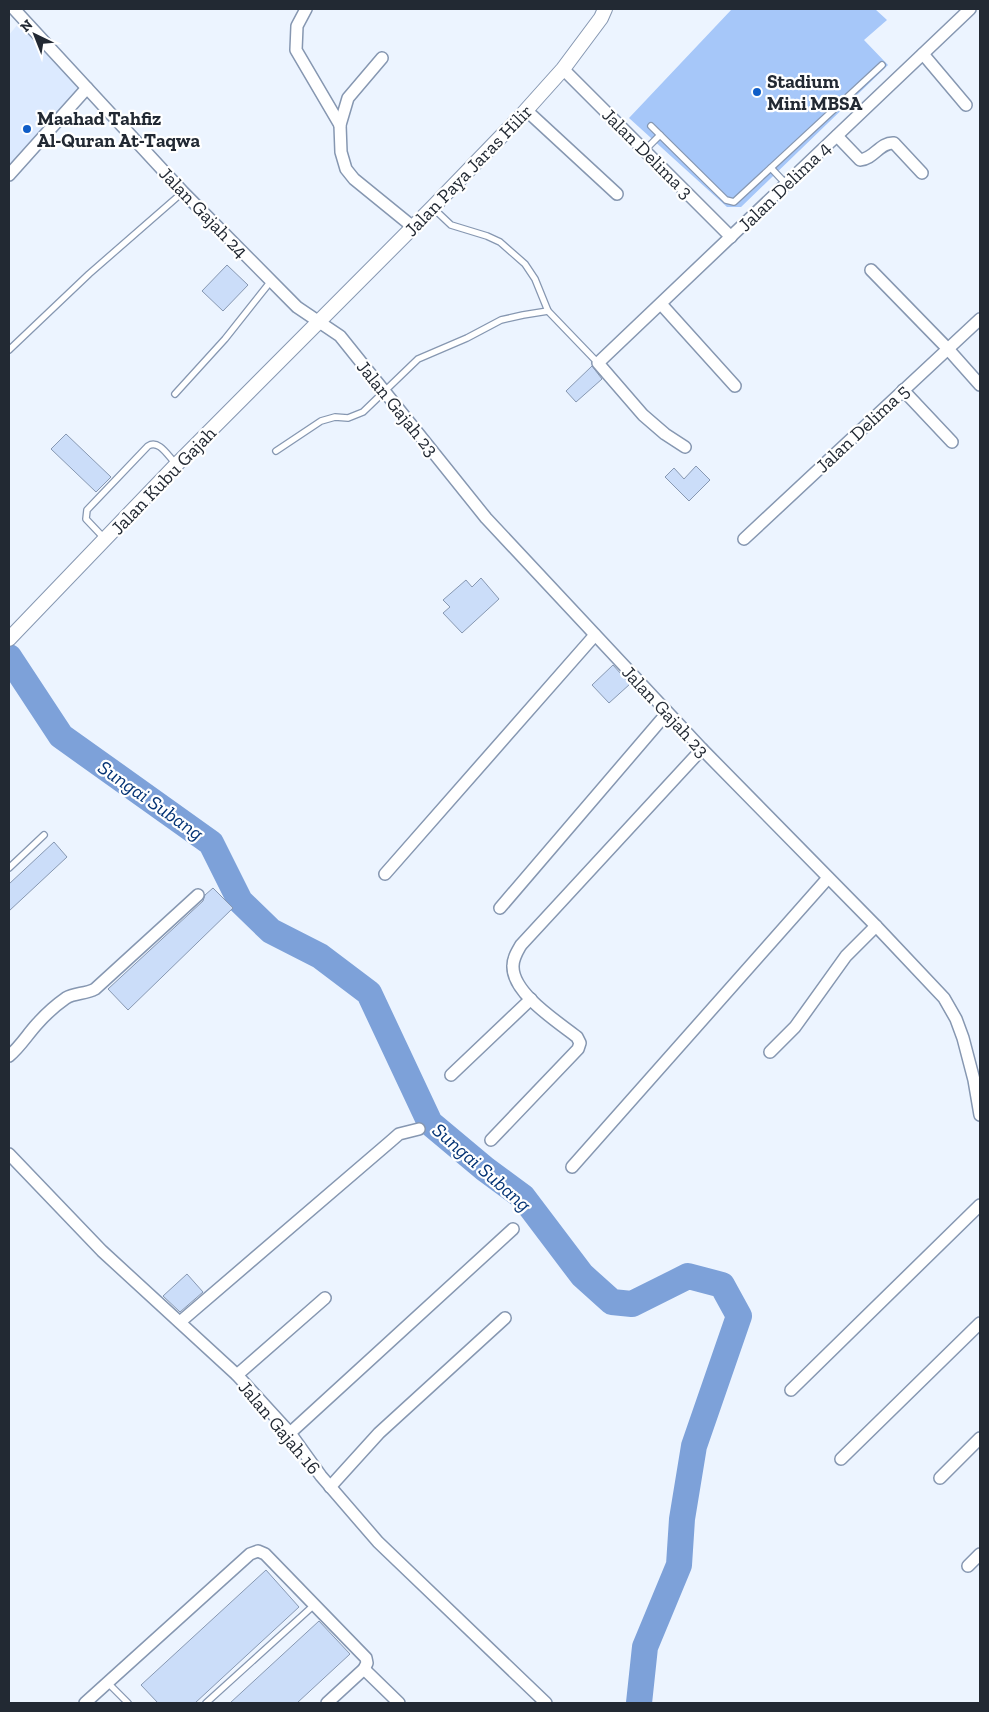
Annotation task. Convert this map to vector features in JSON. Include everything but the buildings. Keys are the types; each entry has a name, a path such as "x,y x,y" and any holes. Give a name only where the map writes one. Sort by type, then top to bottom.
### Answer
{"street":[{"path":"306,9 297,26 296,50 340,125"},
{"name":"Jalan Paya Jaras Hilir","path":"319,322 433,208 526,110 563,69 601,18 605,9"},
{"name":"Jalan Delima 4","path":"598,363 970,9"},
{"name":"Jalan Gajah 24","path":"14,14 87,88 183,192 271,281 297,307 319,322"},
{"path":"923,54 966,105"},
{"path":"382,58 348,98 340,125 341,152 346,169 354,178 413,227"},
{"name":"Jalan Delima 3","path":"563,69 731,237"},
{"path":"9,175 87,88"},
{"path":"526,110 616,194"},
{"path":"836,136 860,160 868,158 886,143 894,143 922,173"},
{"path":"871,270 948,349 980,385"},
{"path":"661,304 734,386"},
{"name":"Jalan Delima 5","path":"744,538 980,319"},
{"name":"Jalan Gajah 23","path":"319,322 340,336 486,518 702,749 944,998 956,1019 974,1080 980,1116"},
{"name":"Jalan Kubu Gajah","path":"13,635 176,464 319,322"},
{"path":"598,363 643,415 664,434 684,447"},
{"path":"903,390 952,442"},
{"path":"385,874 595,635"},
{"path":"500,908 667,712"},
{"path":"491,1140 580,1043 577,1037 531,999 516,980 512,968 514,955 521,945 702,749"},
{"path":"572,1167 828,878"},
{"path":"9,1056 18,1048 37,1024 66,998 95,990 198,895"},
{"path":"770,1052 795,1027 846,956 876,926"},
{"path":"451,1075 531,999"},
{"path":"180,1322 391,1140 399,1134 419,1128"},
{"name":"Jalan Gajah 16","path":"9,1154 102,1251 236,1375 290,1433 330,1487 378,1542 546,1703"},
{"path":"791,1390 980,1205"},
{"path":"290,1433 513,1229"},
{"path":"236,1375 325,1298"},
{"path":"330,1487 379,1433 506,1318"},
{"path":"840,1459 980,1323"},
{"path":"940,1478 980,1438"},
{"path":"85,1703 254,1552 258,1551 265,1554 313,1606 366,1658 367,1664 364,1669 327,1703"},
{"path":"968,1566 980,1554"},
{"path":"364,1669 399,1703"}],"lane":[{"path":"652,126 729,202 738,200 882,64"},
{"path":"645,150 660,135"},
{"path":"772,168 786,184"},
{"path":"9,350 89,274 183,192"},
{"path":"433,208 451,224 500,242 526,264 536,279 548,311 598,363"},
{"path":"175,394 226,339 271,281"},
{"path":"276,451 298,434 321,421 335,417 348,418 363,412 418,359 467,338 501,320 548,311"},
{"path":"106,539 86,520 87,510 152,444 157,444 176,464"},
{"path":"9,868 44,835"},
{"path":"206,1703 313,1606"},
{"path":"107,1682 128,1703"}],"shaded area":[{"name":"Stadium Mini MBSA","path":"732,9 875,9 887,20 864,40 888,65 741,207 727,207 629,118"},
{"name":"Maahad Tahfiz Al-Quran At-Taqwa","path":"18,24 80,90 9,169 9,35"}],"waterway":[{"name":"Sungai Subang","path":"9,657 61,736 211,843 240,901 271,931 320,956 369,993 430,1123 485,1169 523,1197 582,1275 612,1302 632,1304 688,1276 722,1285 739,1316 694,1446 682,1519 679,1565 645,1647 639,1703"}],"place":[{"name":"Stadium Mini MBSA","path":"757,92"},
{"name":"Maahad Tahfiz Al-Quran At-Taqwa","path":"27,129"}]}
